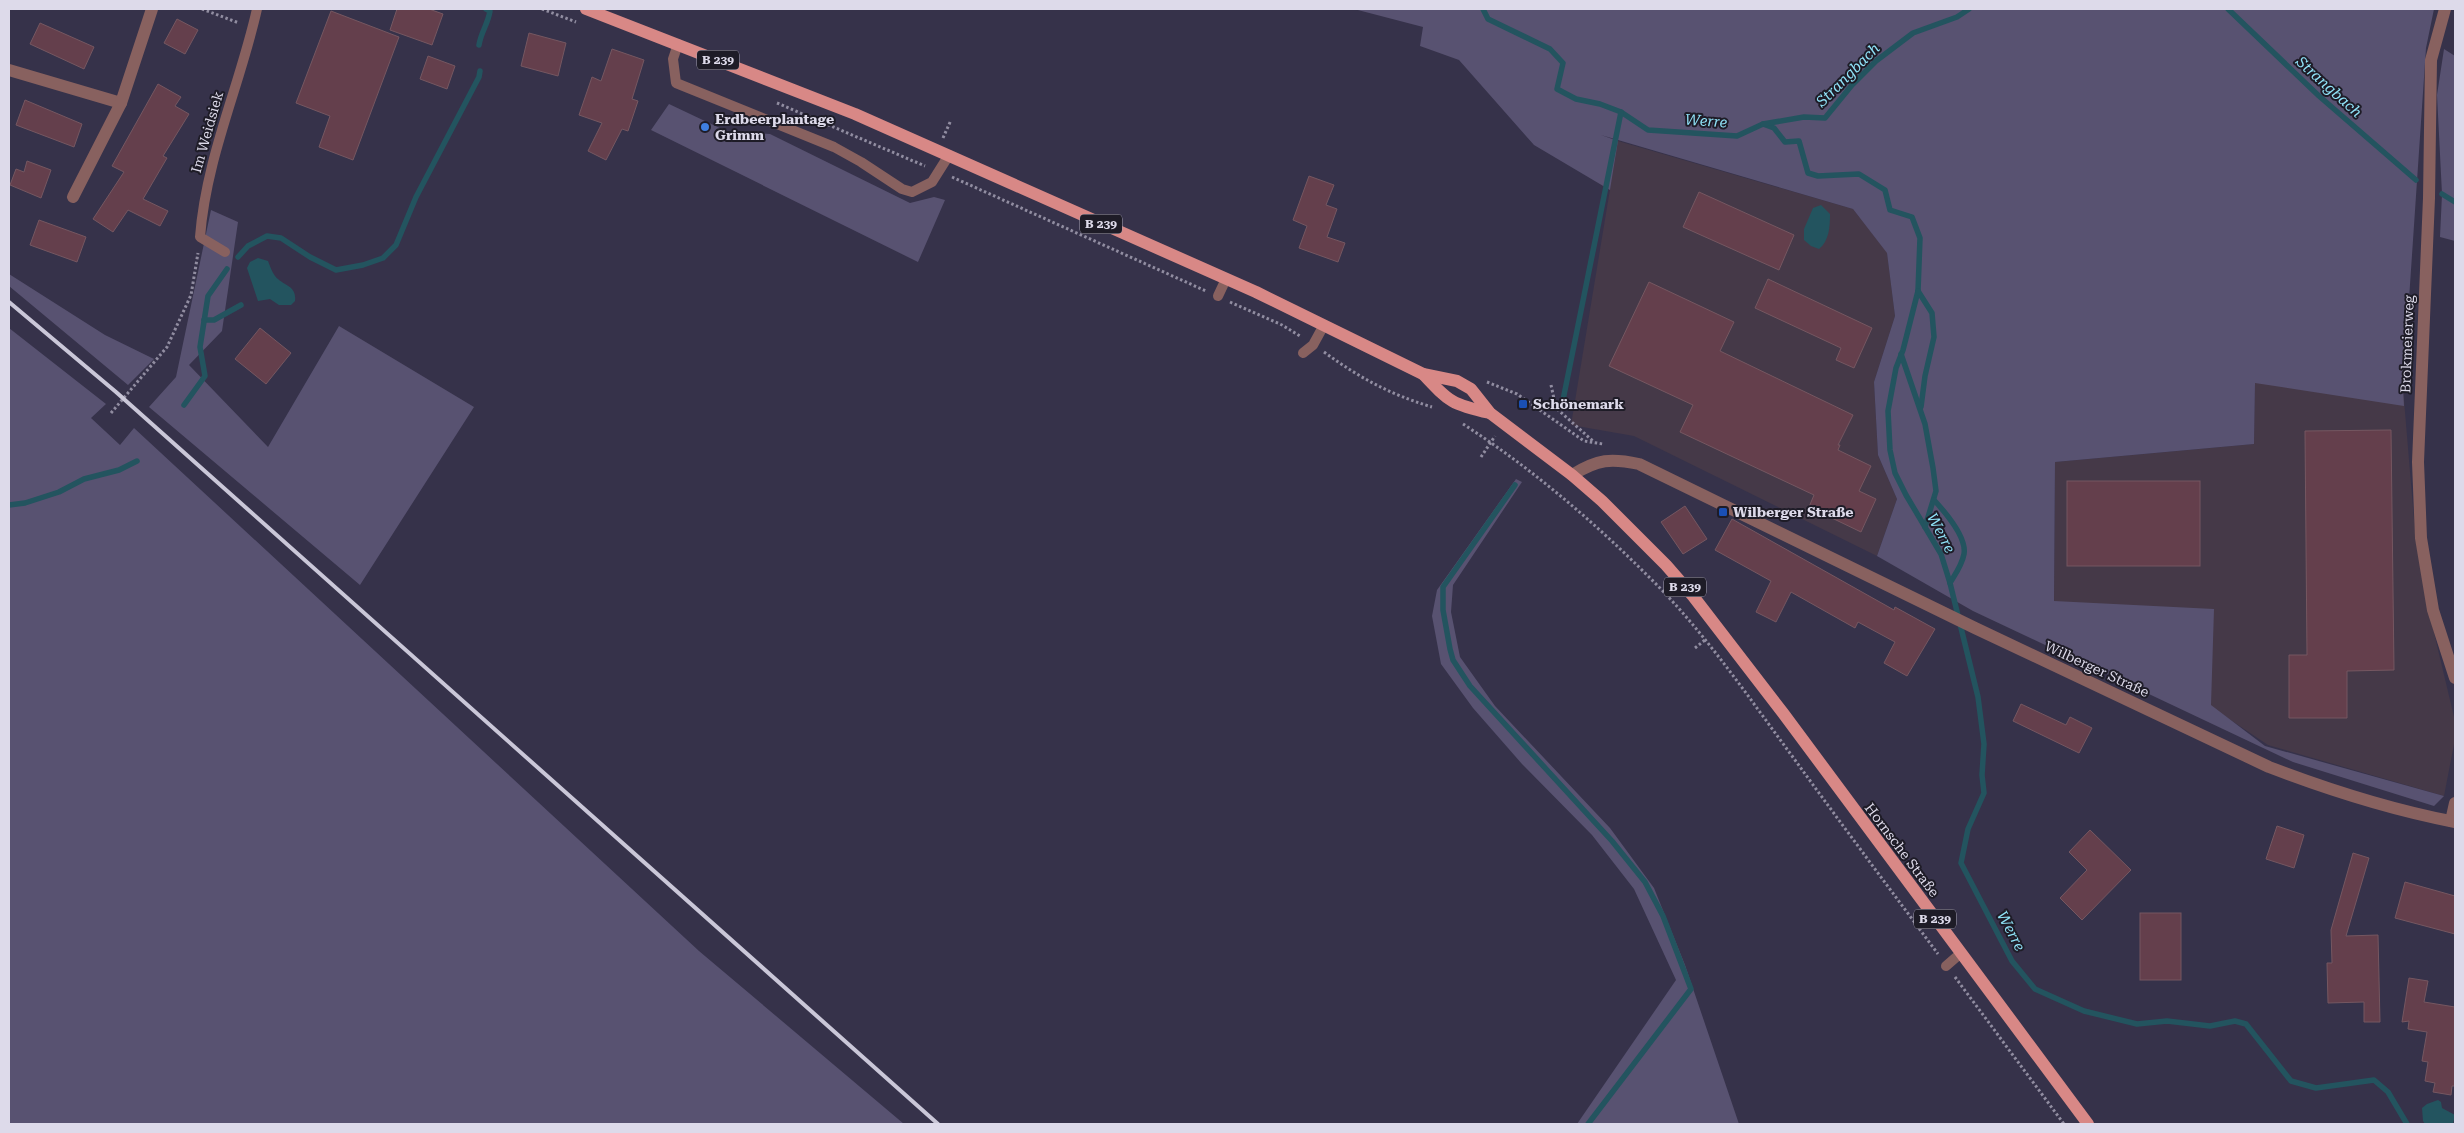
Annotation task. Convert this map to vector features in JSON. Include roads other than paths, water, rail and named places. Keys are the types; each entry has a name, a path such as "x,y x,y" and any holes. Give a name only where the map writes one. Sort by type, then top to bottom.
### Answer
{"main road":[{"name":"B 239","path":"586,9 775,82 949,155 1226,279 1423,374 1457,380 1471,389 1490,413 1572,475"},
{"name":"B 239","path":"1423,374 1446,399 1460,407 1490,413"},
{"name":"Hornsche Straße","path":"1572,475 1666,564 1693,596 1783,713 2088,1124"}],"street":[{"path":"74,196 121,103 152,9"},
{"name":"Brokmeierweg","path":"2445,9 2431,60 2418,462 2421,538 2432,610 2455,678"},
{"path":"9,70 121,103"},
{"name":"Wilberger Straße","path":"1572,475 1588,465 1605,459 1639,464 1975,628 2269,767 2312,783 2384,805 2453,822"},
{"path":"2453,822 2455,803"}],"lane":[{"name":"Im Weidsiek","path":"225,252 200,237 202,211 210,172 257,9"},
{"path":"678,44 672,59 676,83 834,147 902,189 912,192 923,189 940,172 949,155"},
{"path":"1218,296 1226,279"},
{"path":"1303,353 1313,345 1324,325"},
{"path":"1946,966 1961,953"}],"waterway":[{"path":"479,45 490,11 486,9"},
{"name":"Werre","path":"1483,9 1488,19 1550,49 1563,63 1557,89 1576,99 1600,104 1621,112 1648,130 1737,136 1763,124 1774,128 1785,142 1799,141 1808,173 1818,176 1859,174 1885,190 1890,210 1912,217 1920,238 1918,291 1903,350 1896,368 1888,411 1890,450 1895,473 1941,554 1978,697 1984,744 1982,775 1984,793 1968,829 1961,863 2012,961 2035,989 2084,1011 2137,1024 2167,1021 2210,1026 2235,1021 2246,1024 2291,1081 2316,1088 2374,1080 2388,1092 2407,1124"},
{"name":"Strangbach","path":"1763,124 1804,117 1825,118 1852,85 1876,61 1913,33 1957,17 1969,9"},
{"name":"Strangbach","path":"2228,9 2319,96 2416,180"},
{"path":"238,257 248,246 267,236 281,238 310,257 336,270 363,265 383,258 396,245 416,197 479,77 480,71"},
{"path":"1563,400 1621,112"},
{"name":"Strangbach","path":"2442,194 2455,202"},
{"path":"184,405 205,376 200,347 208,296 227,269"},
{"path":"1918,291 1932,313 1934,337 1925,376 1921,407"},
{"path":"204,320 214,320 241,305"},
{"path":"1901,354 1925,424 1933,468 1936,491 1925,527"},
{"path":"9,505 25,503 59,492 84,479 119,470 137,461"},
{"path":"1515,485 1443,587 1443,610 1453,660 1470,686 1612,841 1645,882 1663,916 1691,989 1588,1124"},
{"path":"1934,500 1954,525 1964,547 1962,562 1950,583"}],"railway":[{"path":"9,302 116,392 938,1124"}],"place":[{"name":"Erdbeerplantage Grimm","path":"705,127"},
{"name":"Schönemark","path":"1523,404"},
{"name":"Wilberger Straße","path":"1723,512"}]}
